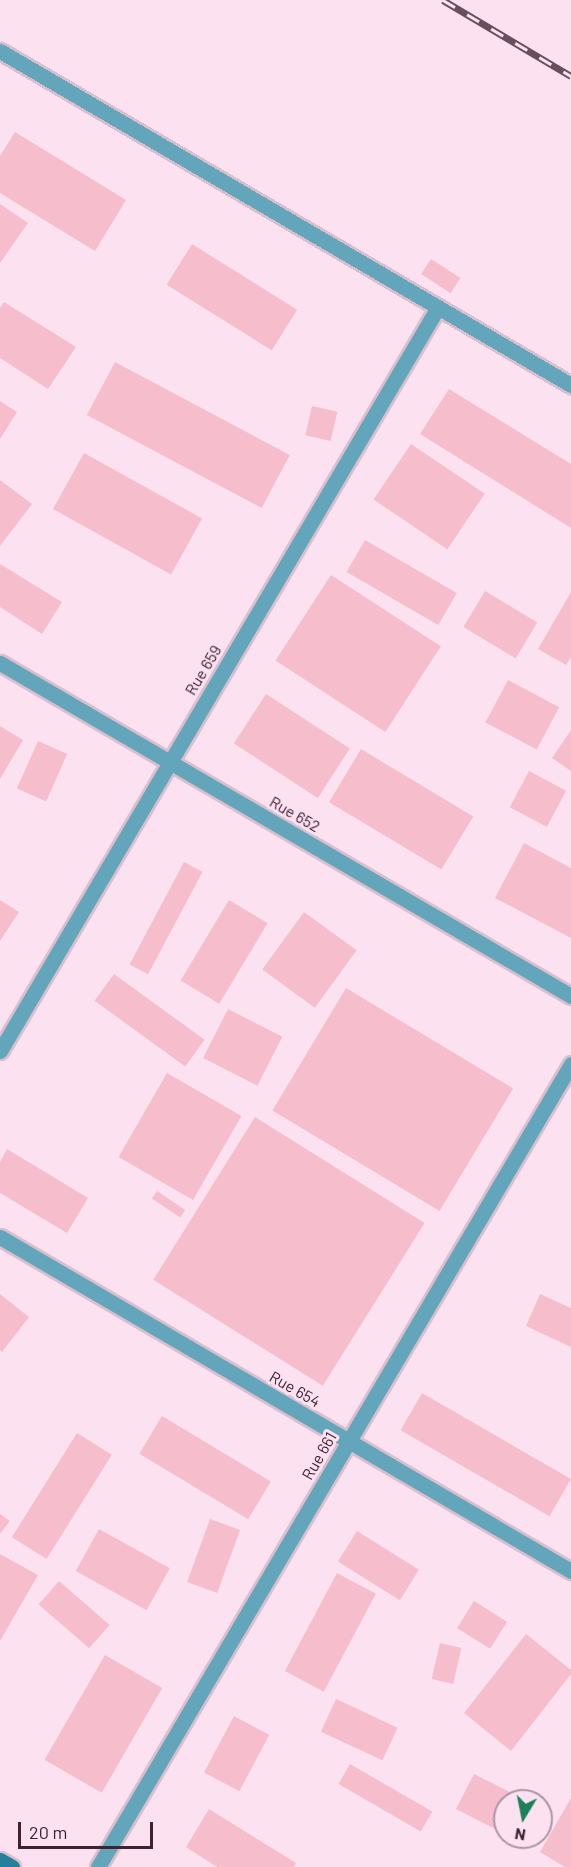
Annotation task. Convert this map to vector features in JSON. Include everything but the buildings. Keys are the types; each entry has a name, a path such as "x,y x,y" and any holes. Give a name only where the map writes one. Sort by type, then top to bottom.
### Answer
{"street":[{"path":"2,57 571,384"},
{"name":"Rue 659","path":"0,1051 438,307"},
{"name":"Rue 652","path":"0,663 571,996"},
{"name":"Rue 661","path":"98,1867 571,1064"},
{"name":"Rue 654","path":"0,1238 571,1571"},
{"path":"0,1860 12,1867"}],"railway":[{"path":"443,0 571,76"}]}
